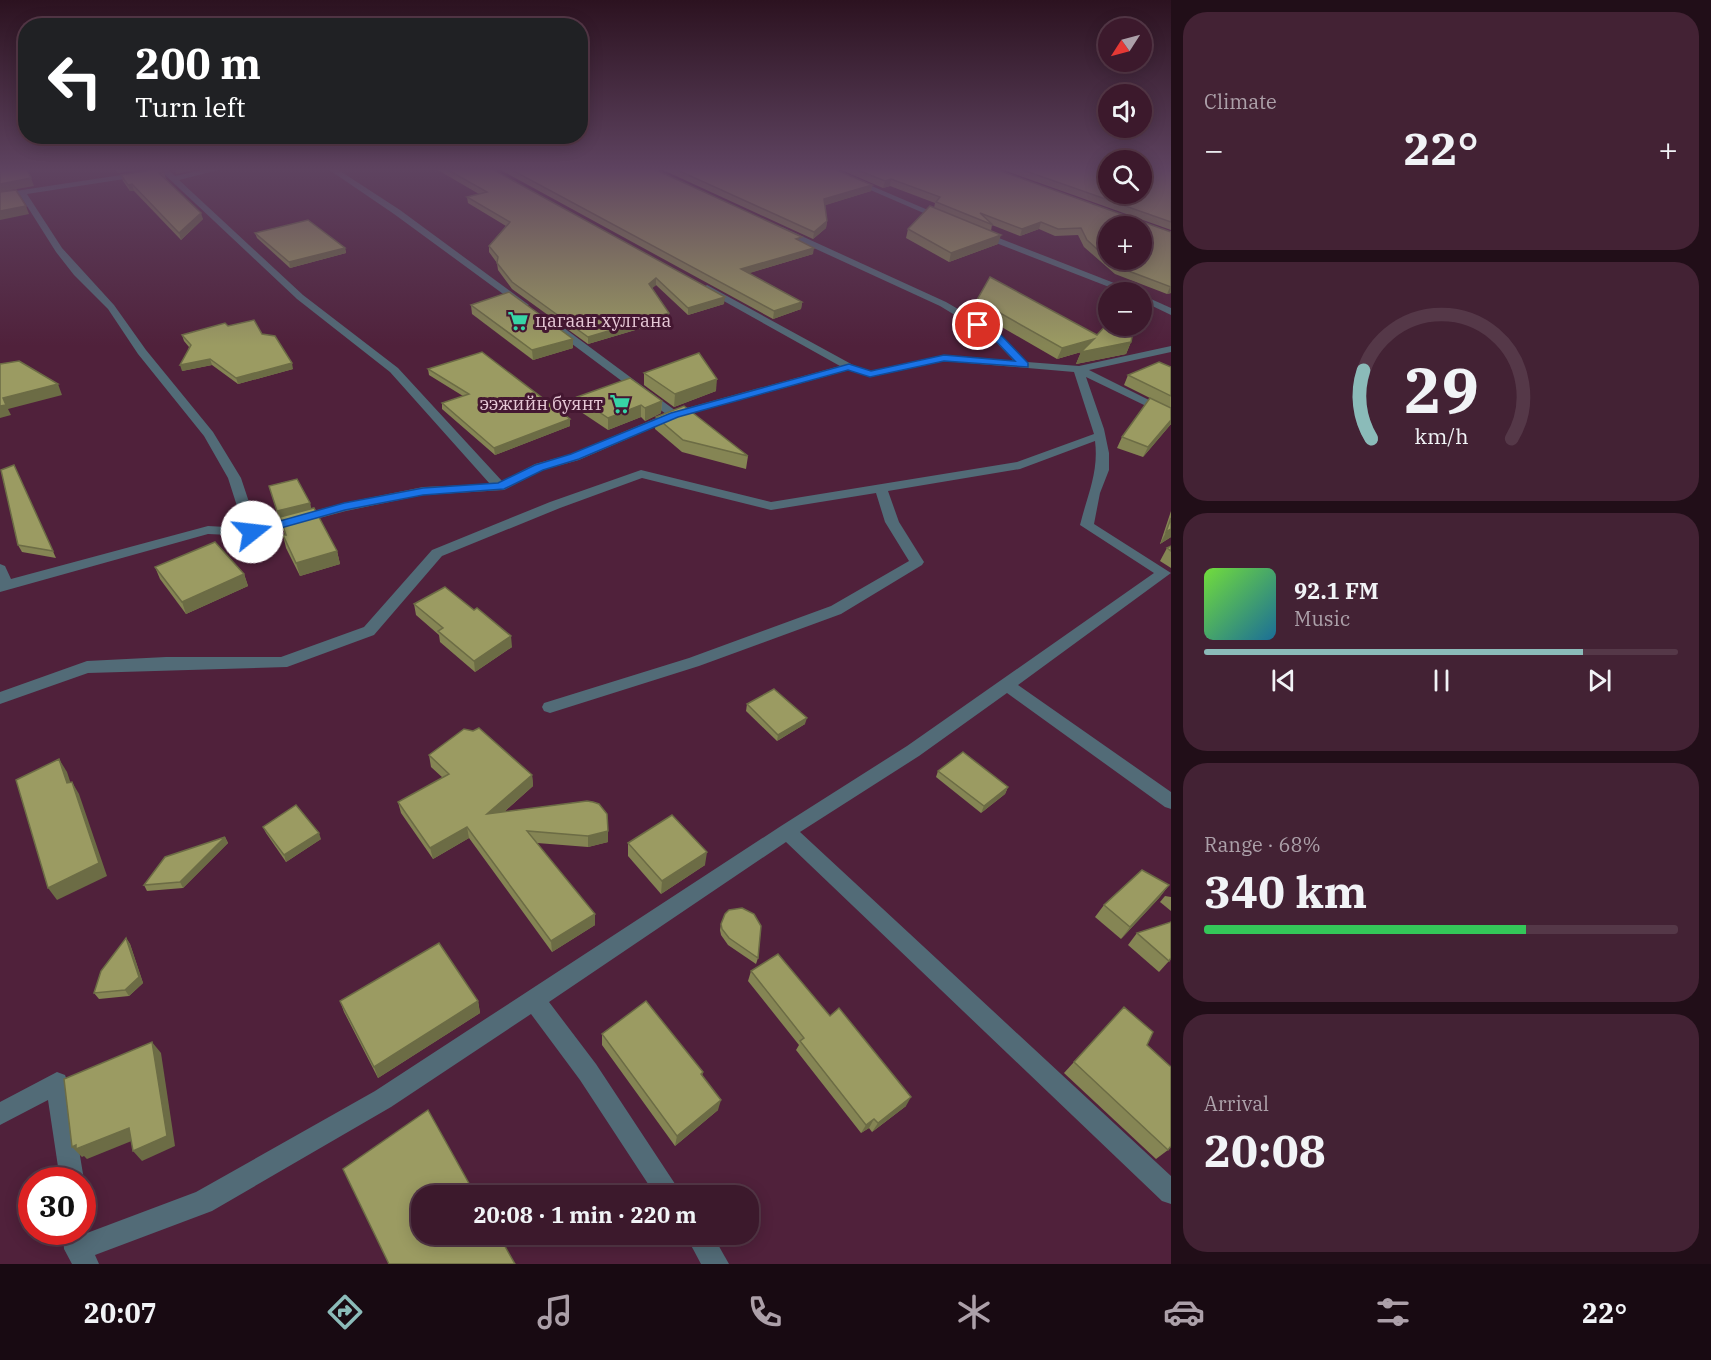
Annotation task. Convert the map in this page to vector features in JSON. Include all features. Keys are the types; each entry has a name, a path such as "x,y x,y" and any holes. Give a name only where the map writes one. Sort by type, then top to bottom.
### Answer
{"street":[{"path":"46,228 73,269 110,306 142,352 190,408 220,449 247,508 252,532"},
{"path":"226,228 300,297 394,370 500,487"},
{"path":"419,228 530,309"},
{"path":"777,228 943,304 995,335 1024,365"},
{"path":"968,228 1103,282"},
{"path":"698,284 849,367 870,374 944,358 1079,369 1171,349"},
{"path":"1152,303 1171,312"},
{"path":"548,322 674,415"},
{"path":"0,569 3,586 208,530 252,532 344,507 423,491 500,487 539,467 575,457 674,415 849,367"},
{"path":"1079,369 1171,415"},
{"path":"79,1248 203,1202 383,1099 786,831 913,751 1006,684 1167,575 1087,525 1103,466 1100,436 1093,411 1083,390 1079,369"},
{"path":"0,698 87,667 166,663 282,663 369,631 437,554 555,505 641,474 771,506 1020,465 1100,436"},
{"path":"550,707 694,662 836,610 917,562 892,522 881,488"},
{"path":"1006,684 1171,802"},
{"path":"786,831 1171,1192"},
{"path":"534,1000 588,1072 664,1185"},
{"path":"0,1114 57,1083 70,1167"},
{"path":"704,1245 716,1264"}],"building":[{"path":"174,228 185,228 179,233"},
{"path":"275,228 319,228 345,248 289,262 255,233"},
{"path":"505,228 599,228 725,297 688,308 656,278 649,284 669,313 588,337 512,282 497,263 498,257 489,246"},
{"path":"620,228 782,228 802,237 796,239 814,248 741,269 802,302 774,311"},
{"path":"805,228 819,228 814,232"},
{"path":"984,228 1001,235 951,253 908,229"},
{"path":"1056,228 1098,228 1098,250 1087,240 1081,228"},
{"path":"1152,228 1171,232 1171,287 1126,270 1152,270"},
{"path":"990,277 1098,334 1098,336 1132,336 1131,342 1081,352 1094,339 1062,348 977,300"},
{"path":"509,292 573,339 532,350 471,305"},
{"path":"254,320 262,334 275,336 292,363 236,378 210,359 180,365 191,345 182,335 225,323 228,326"},
{"path":"482,352 570,419 494,448 442,403 469,394 428,369"},
{"path":"699,353 717,379 675,394 644,373"},
{"path":"19,361 58,384 3,398 6,405 0,406 0,364"},
{"path":"1159,362 1171,367 1171,396 1128,375"},
{"path":"630,378 662,401 645,408 641,405 608,418 577,397"},
{"path":"1150,398 1171,408 1171,420 1148,447 1122,437"},
{"path":"684,406 748,456 683,440 656,417"},
{"path":"14,465 53,551 18,545 1,470"},
{"path":"297,479 310,503 277,511 269,486"},
{"path":"314,508 337,551 296,563 283,535 286,535 280,517"},
{"path":"1171,518 1171,529 1166,532"},
{"path":"215,542 244,574 182,602 155,567"},
{"path":"445,587 474,610 477,608 511,636 474,661 438,631 443,628 414,604"},
{"path":"774,689 807,718 778,735 747,704"},
{"path":"479,728 532,775 487,814 587,801 599,804 607,814 608,831 588,836 527,831 595,914 551,941 467,827 430,848 398,802 449,774 429,755 464,729 473,731"},
{"path":"963,752 1008,787 984,806 938,771"},
{"path":"59,759 67,783 72,782 99,863 48,888 16,780"},
{"path":"296,805 319,833 284,855 263,827"},
{"path":"672,815 707,852 662,881 628,843"},
{"path":"225,837 180,882 144,885 165,857"},
{"path":"1142,870 1169,885 1130,927 1104,905"},
{"path":"742,908 754,914 761,926 758,958 729,938 722,929 721,924 725,914 729,910"},
{"path":"1171,922 1171,958 1169,961 1137,933"},
{"path":"126,938 139,977 125,990 94,993 101,971"},
{"path":"439,943 478,1001 374,1067 340,1001"},
{"path":"778,954 830,1016 839,1008 911,1097 878,1123 874,1119 866,1125 800,1041 804,1038 751,971"},
{"path":"646,1001 703,1072 701,1074 721,1100 677,1136 602,1034"},
{"path":"1124,1007 1153,1032 1147,1045 1171,1067 1171,1146 1168,1150 1074,1062"},
{"path":"152,1042 167,1136 133,1151 129,1128 76,1149 76,1145 72,1147 64,1079"},
{"path":"428,1110 470,1185 411,1185 411,1245 504,1245 515,1264 389,1264 343,1169"}],"place":[{"name":"цагаан хулгана","path":"518,321"},
{"name":"ээжийн буянт","path":"620,404"}],"route":[{"path":"252,532 344,507 423,491 500,487 539,467 575,457 674,415 849,367 870,374 944,358 1024,365 995,335 978,325"}]}
